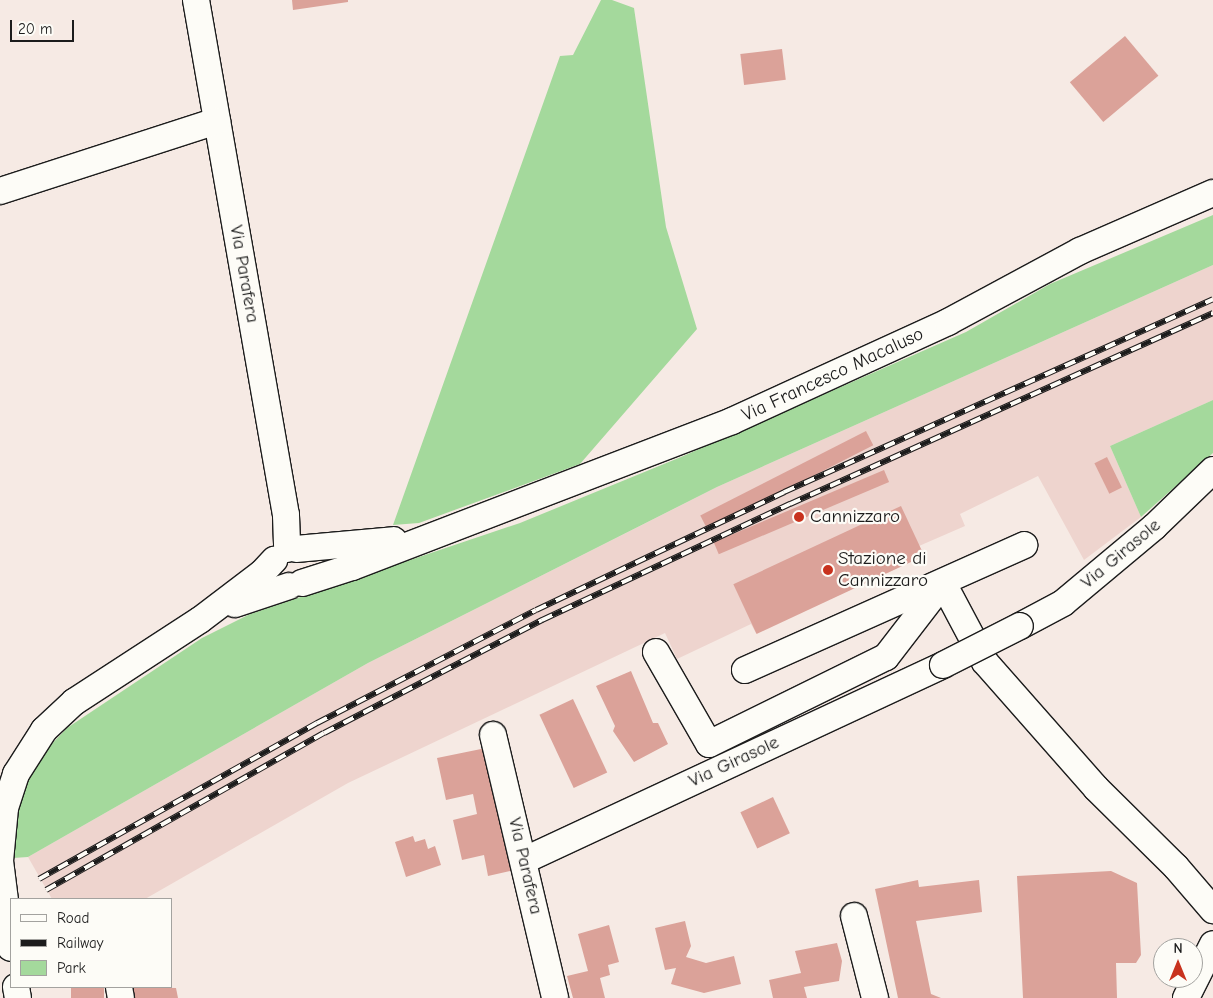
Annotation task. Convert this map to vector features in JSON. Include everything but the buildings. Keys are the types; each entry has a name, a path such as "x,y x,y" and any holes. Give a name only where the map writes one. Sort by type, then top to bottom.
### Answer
{"street":[{"name":"Via Parafera","path":"196,0 286,515 286,552"},
{"path":"0,191 217,121"},
{"name":"Via Francesco Macaluso","path":"442,532 732,421 948,322 1080,251 1213,193"},
{"name":"Via Girasole","path":"525,860 943,665 1063,603 1154,527 1213,470"},
{"path":"10,940 0,861 5,808 16,774 44,730 74,702 200,620 262,573 286,552 376,543 442,532"},
{"path":"200,620 226,607 442,532"},
{"path":"745,670 944,583 1024,545"},
{"path":"286,552 307,556 310,564 310,572 296,584"},
{"path":"656,652 709,744 886,657 944,583"},
{"path":"944,583 985,662 1096,788 1176,867 1213,910"},
{"name":"Via Parafera","path":"493,735 525,860 555,998"},
{"path":"854,916 875,998"},
{"path":"1186,998 1213,944"}],"shaded area":[{"path":"1213,265 1213,400 1110,446 1141,517 1084,560 1038,476 960,514 965,526 919,546 924,556 756,633 751,624 677,659 665,633 348,783 147,898 51,898 28,857 368,663 717,487"}],"green space":[{"path":"601,0 612,0 634,8 666,227 697,329 580,464 419,523 393,525 560,56 573,55"},
{"path":"1213,215 1213,265 717,487 368,663 28,857 13,858 12,828 27,779 44,752 67,728 202,638 250,614 520,523 681,457 966,332 1050,284"},
{"path":"1213,400 1213,453 1141,517 1110,446"}],"railway":[{"path":"39,879 317,723 536,610 784,492 1213,299"},
{"path":"46,890 324,733 542,620 790,504 1213,313"}],"place":[{"name":"Cannizzaro","path":"799,517"},
{"name":"Stazione di Cannizzaro","path":"828,570"}]}
